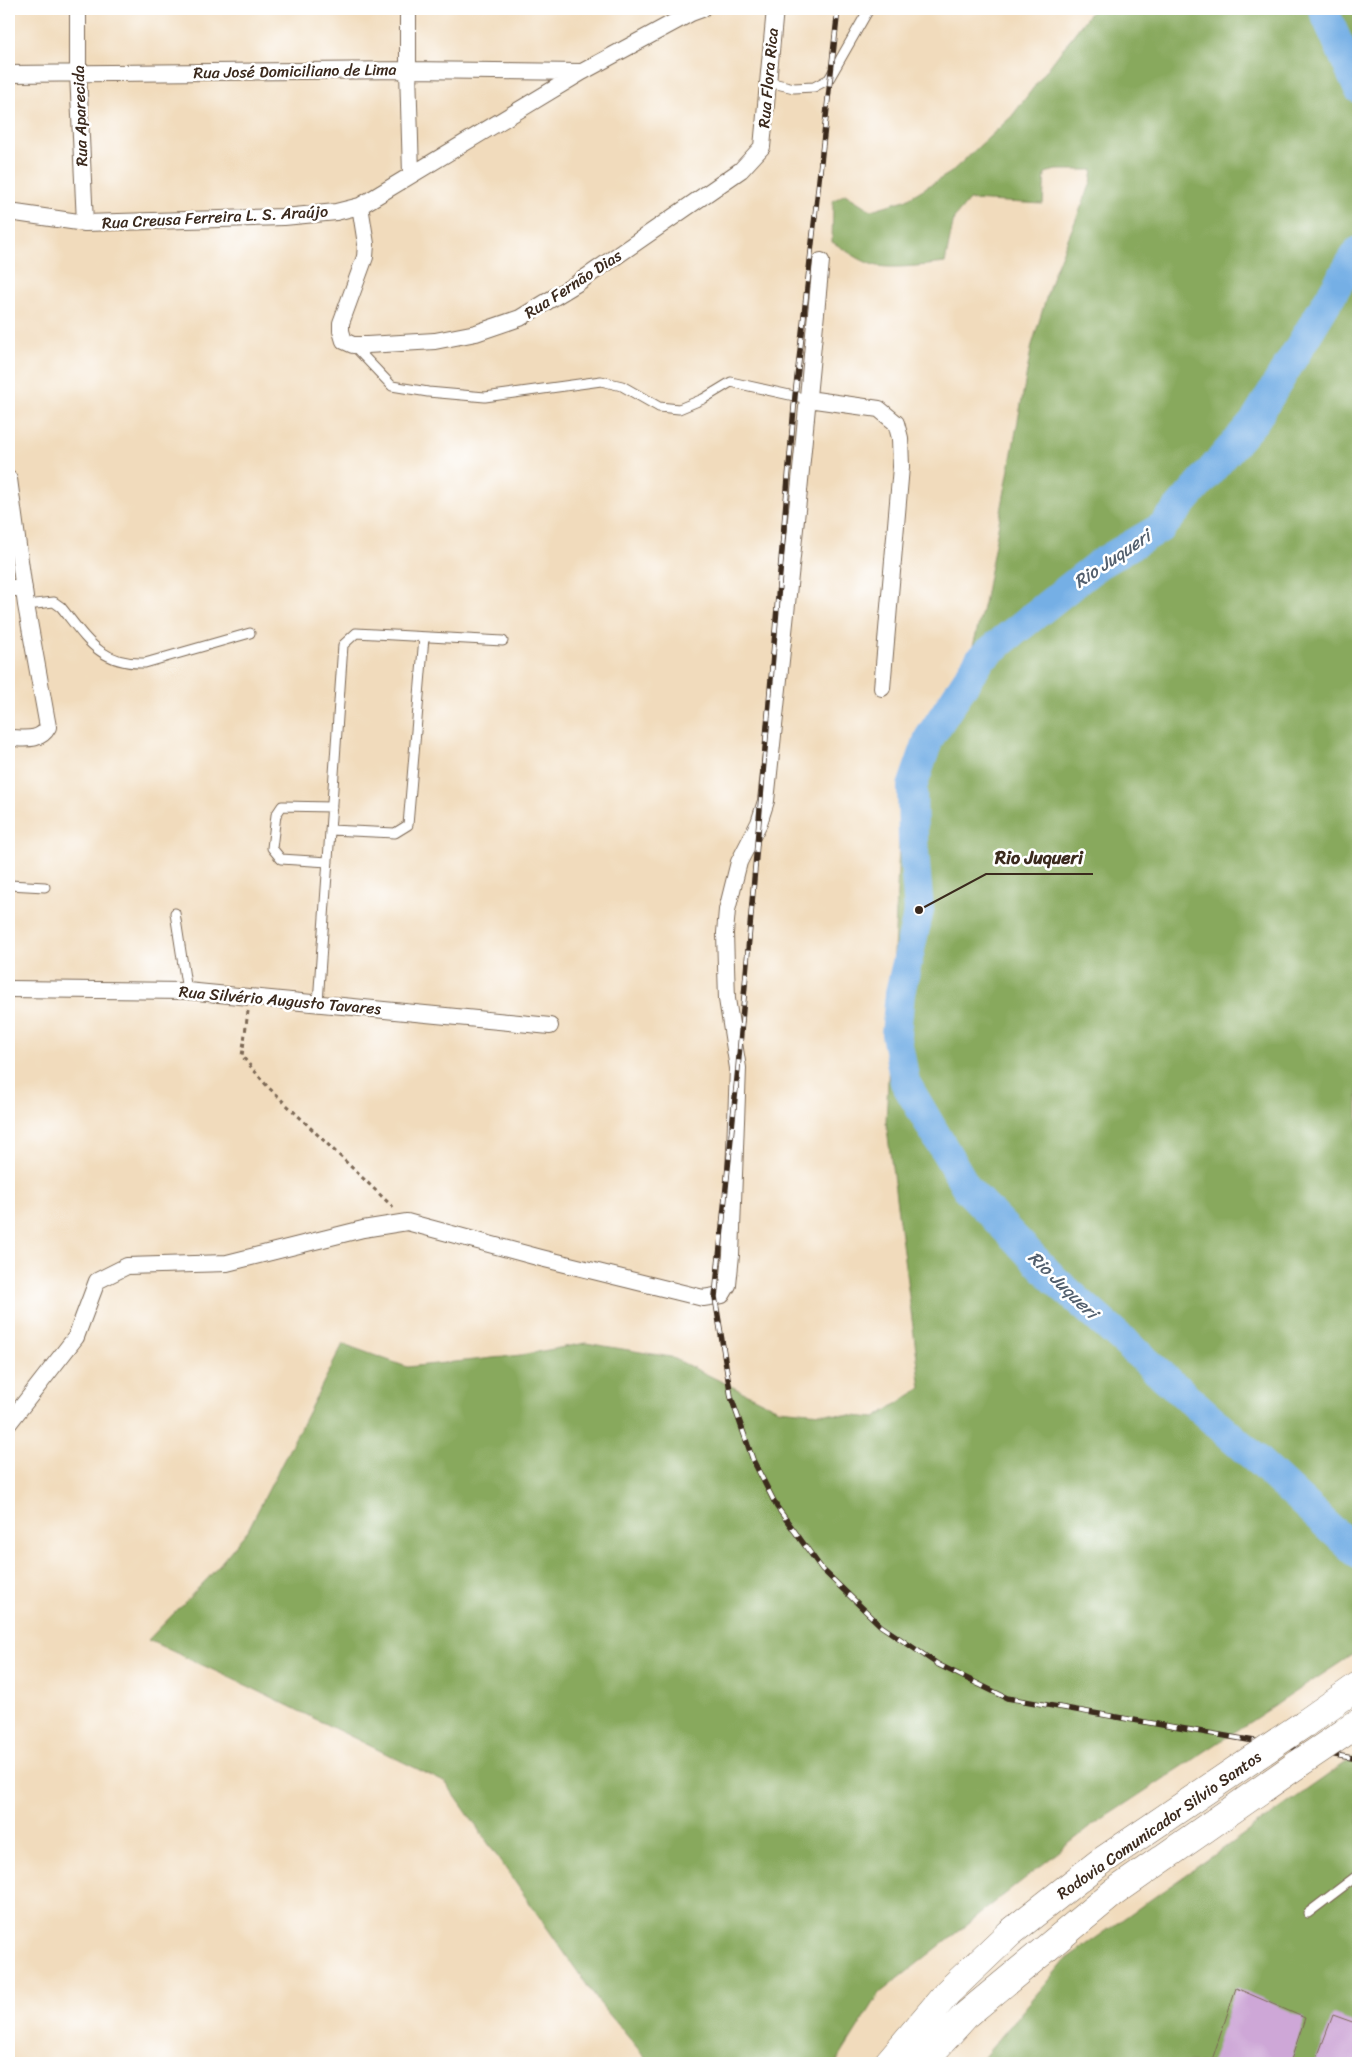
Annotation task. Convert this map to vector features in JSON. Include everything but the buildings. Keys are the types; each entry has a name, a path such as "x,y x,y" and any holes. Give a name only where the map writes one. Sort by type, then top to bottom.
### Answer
{"highway":[{"name":"Rodovia Comunicador Silvio Santos","path":"888,2063 948,1992 1010,1933 1099,1863 1357,1686"},
{"name":"Rodovia Comunicador Silvio Santos","path":"922,2063 965,2016 1113,1893 1351,1728"}],"street":[{"name":"Rua Aparecida","path":"78,9 78,74 85,223"},
{"path":"408,9 411,174"},
{"name":"Rua Creusa Ferreira L. S. Araújo","path":"9,212 85,223 284,217 336,212 360,206 582,72 691,13 702,9"},
{"name":"Rua Flora Rica","path":"762,147 775,9"},
{"name":"Rua José Domiciliano de Lima","path":"9,74 408,70 582,72"},
{"name":"Rua Fernão Dias","path":"353,345 435,341 476,333 520,318 576,284 740,170 762,147"},
{"path":"353,345 344,341 341,323 365,257 366,244 360,206"},
{"path":"9,1423 76,1336 97,1282 127,1266 227,1263 363,1229 407,1222 541,1258 703,1298 722,1295 728,1284 731,1255 738,1068 727,1000 725,933 727,910 739,862 759,823 766,801 821,262"},
{"path":"808,399 879,409 896,423 900,438 901,467 882,688"},
{"path":"9,479 16,588 26,605 48,727 37,738 9,738"},
{"name":"Rua Silvério Augusto Tavares","path":"9,989 187,991 550,1026"}],"lane":[{"path":"768,82 794,88 814,87 829,79 869,9"},
{"path":"353,345 392,386 428,392 485,397 601,381 622,386 658,407 679,408 703,399 731,382 808,399"},
{"path":"26,605 54,602 61,607 93,647 116,661 135,664 145,663 250,633"},
{"path":"318,1003 343,645 356,633 503,641"},
{"path":"330,830 395,833 408,825 424,637"},
{"path":"328,862 281,859 272,848 276,815 282,806 332,807"},
{"path":"9,885 45,887"},
{"path":"175,913 187,991"},
{"path":"1308,1913 1358,1874"}],"path":[{"path":"250,997 242,1056 267,1086 407,1222"}],"green space":[{"path":"1093,9 1358,9 1358,1651 1090,1827 880,1993 836,2063 650,2063 598,2001 446,1783 250,1687 148,1640 209,1577 248,1530 343,1344 407,1367 521,1355 586,1343 671,1357 778,1409 875,1418 921,1388 886,1122 902,783 973,646 984,603 1032,345 1053,275 1091,183 1093,170 1056,170 1045,173 1043,204 969,200 954,218 945,263 938,264 885,267 866,262 854,256 832,242 833,201 845,194 871,210 905,200 950,173 1012,116"},
{"path":"1358,1754 1358,2063 979,2063 1066,1959"}],"waterway":[{"name":"Rio Juqueri","path":"1323,9 1358,88"},
{"name":"Rio Juqueri","path":"1358,251 1255,420 1162,527 1099,564 981,658 929,738 912,787 913,840 919,910 900,993 896,1034 905,1082 968,1190 1056,1281 1242,1446 1358,1554"}],"railway":[{"path":"838,9 795,396 738,1068 715,1297 731,1397 753,1460 777,1507 822,1569 881,1626 939,1665 1007,1698 1358,1759"}],"place":[{"name":"Rio Juqueri","path":"919,910"}]}
